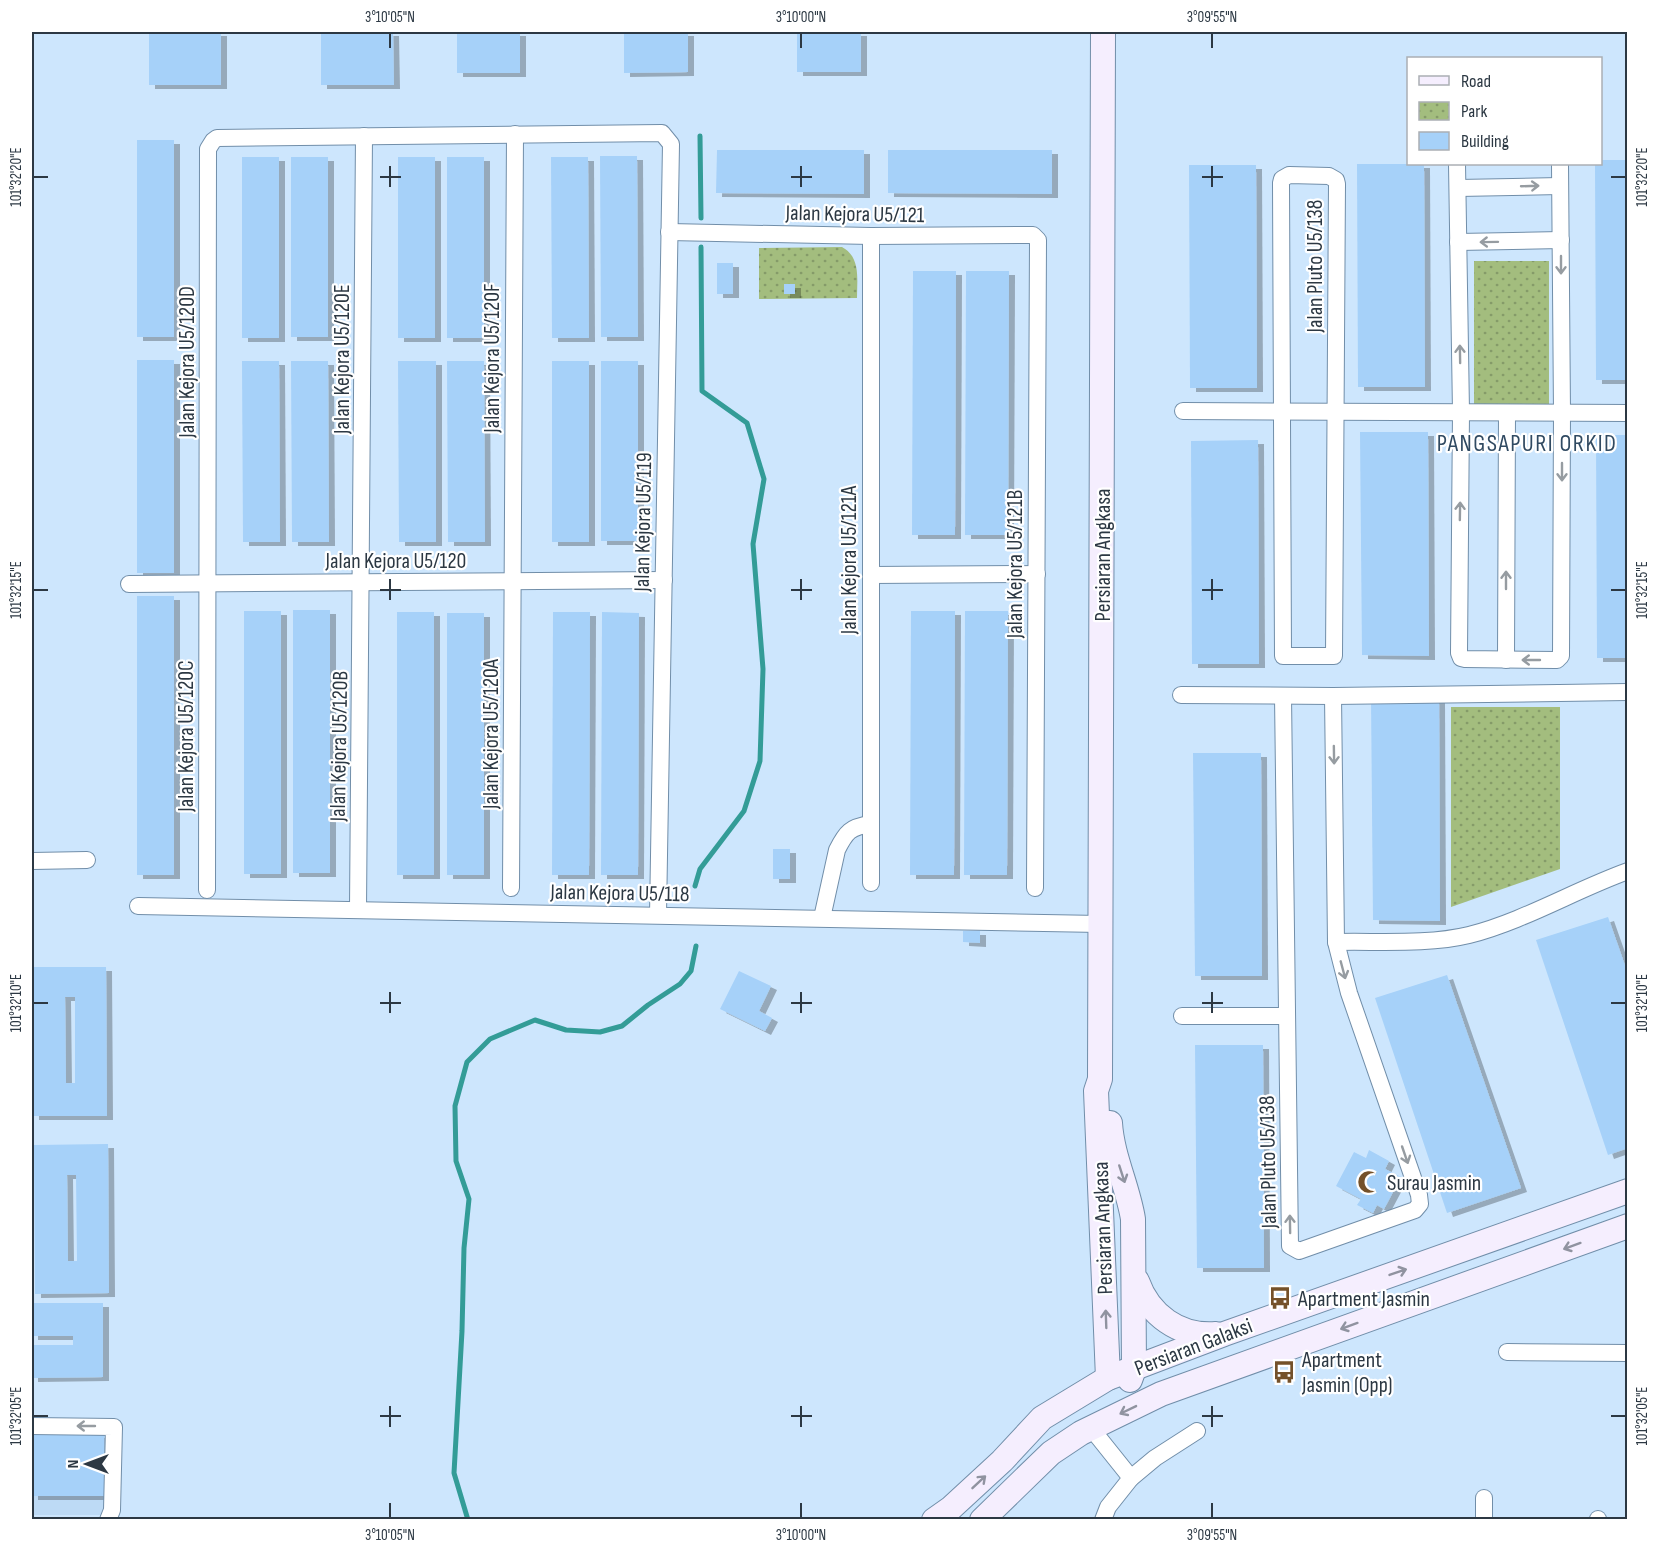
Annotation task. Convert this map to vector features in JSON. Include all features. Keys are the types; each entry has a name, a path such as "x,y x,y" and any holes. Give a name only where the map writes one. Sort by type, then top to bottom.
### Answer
{"main road":[{"name":"Persiaran Angkasa","path":"1103,32 1100,1079 1096,1091 1123,1377"},
{"name":"Persiaran Angkasa","path":"1100,1079 1109,1089 1111,1139 1130,1201 1133,1220 1135,1275 1123,1377"},
{"name":"Persiaran Galaksi","path":"934,1520 960,1500 1002,1461 1042,1419 1123,1377 1224,1334 1628,1191"},
{"name":"Persiaran Galaksi","path":"982,1520 1051,1453 1091,1428 1161,1394 1628,1226"},
{"path":"1135,1275 1141,1294 1152,1310 1167,1323 1185,1331 1204,1335 1224,1334"},
{"path":"1051,1453 1054,1439 1068,1422 1123,1377 1147,1383 1211,1365 1228,1368"}],"street":[{"name":"Jalan Kejora U5/119","path":"515,134 662,133 671,144 658,915"},
{"path":"364,136 515,134"},
{"name":"Jalan Kejora U5/120F","path":"514,581 515,134"},
{"name":"Jalan Kejora U5/120D","path":"208,584 208,149 217,138 364,136"},
{"name":"Jalan Kejora U5/120E","path":"362,582 364,136"},
{"path":"1457,165 1461,412 1459,653 1461,658 1465,659 1506,660 1557,660 1561,656 1560,165"},
{"name":"Jalan Pluto U5/138","path":"1289,175 1329,176 1336,180 1337,184 1334,656 1283,656 1283,412 1281,183 1282,179 1289,175"},
{"path":"1458,188 1560,186"},
{"name":"Jalan Kejora U5/121","path":"669,232 871,236 1033,235 1038,240"},
{"name":"Jalan Kejora U5/121A","path":"871,236 871,883"},
{"name":"Jalan Kejora U5/121B","path":"1035,888 1038,240"},
{"path":"1458,242 1561,240"},
{"path":"1183,411 1628,413"},
{"path":"1506,660 1507,413"},
{"path":"871,575 1037,574"},
{"name":"Jalan Kejora U5/120","path":"129,584 664,580"},
{"name":"Jalan Kejora U5/120A","path":"511,888 514,581"},
{"name":"Jalan Kejora U5/120B","path":"358,910 362,582"},
{"name":"Jalan Kejora U5/120C","path":"207,890 208,584"},
{"path":"1181,695 1333,696 1628,692"},
{"name":"Jalan Pluto U5/138","path":"1283,696 1290,1246 1299,1251 1416,1210 1420,1204 1419,1195 1349,993 1336,942 1333,696"},
{"path":"822,918 841,841 854,826 871,824"},
{"path":"32,861 87,860"},
{"path":"1336,942 1449,939 1471,934 1504,924 1628,871"},
{"name":"Jalan Kejora U5/118","path":"138,906 1100,924"},
{"path":"1182,1016 1287,1016"},
{"path":"1507,1352 1628,1353"},
{"path":"32,1426 114,1426 112,1510 108,1520"},
{"path":"1091,1428 1131,1478"},
{"path":"1103,1520 1108,1507 1131,1478 1155,1458 1197,1431"},
{"path":"1484,1498 1484,1520"}],"shaded area":[{"path":"32,1432 107,1432 106,1509 103,1515 32,1515"}],"green space":[{"path":"842,247 848,251 855,263 857,298 759,299 759,248"},
{"path":"1474,261 1549,261 1549,407 1474,407"},
{"path":"1451,707 1560,707 1560,869 1451,907"}],"building":[{"path":"149,32 221,32 221,85 149,85"},
{"path":"321,32 393,32 394,85 321,85"},
{"path":"457,32 520,32 520,73 457,73"},
{"path":"624,32 688,32 688,72 624,73"},
{"path":"797,32 861,32 861,72 797,72"},
{"path":"137,140 174,140 174,337 137,337"},
{"path":"717,150 864,150 864,194 716,193"},
{"path":"888,150 1052,150 1052,194 888,193"},
{"path":"600,156 637,156 638,337 601,337"},
{"path":"242,157 279,157 279,338 242,338"},
{"path":"291,157 328,157 328,337 291,337"},
{"path":"398,157 435,157 435,338 398,338"},
{"path":"447,157 484,157 484,338 447,338"},
{"path":"551,157 588,157 589,338 552,338"},
{"path":"1602,160 1628,160 1628,380 1596,380 1595,165 1602,165"},
{"path":"1357,164 1424,165 1425,387 1358,387"},
{"path":"1189,165 1256,165 1257,388 1190,388"},
{"path":"717,263 733,263 733,294 717,294"},
{"path":"913,271 956,271 955,535 912,535"},
{"path":"966,271 1009,271 1008,535 965,535"},
{"path":"784,284 795,284 795,294 784,294"},
{"path":"137,360 174,360 174,573 137,573"},
{"path":"242,361 279,361 280,542 243,542"},
{"path":"291,361 328,361 329,542 292,542"},
{"path":"398,361 436,361 436,542 399,542"},
{"path":"447,361 484,361 485,542 448,542"},
{"path":"552,361 589,361 589,542 552,542"},
{"path":"601,361 638,361 638,541 601,541"},
{"path":"1360,432 1428,432 1429,656 1362,655"},
{"path":"1596,435 1628,435 1628,658 1597,658"},
{"path":"1258,440 1259,664 1192,664 1191,441"},
{"path":"137,596 174,596 174,875 137,875"},
{"path":"293,610 330,610 330,873 293,873"},
{"path":"244,611 281,611 281,874 244,874"},
{"path":"911,611 955,611 954,875 910,875"},
{"path":"965,611 1008,611 1007,875 964,875"},
{"path":"397,612 434,612 434,875 397,875"},
{"path":"553,612 590,612 589,875 552,875"},
{"path":"602,612 639,613 638,875 601,875"},
{"path":"447,613 484,613 484,875 447,875"},
{"path":"1371,697 1439,697 1440,921 1373,920"},
{"path":"1193,753 1261,753 1262,976 1195,976"},
{"path":"773,849 790,849 790,879 773,879"},
{"path":"1608,917 1628,974 1628,1148 1608,1155 1536,940"},
{"path":"963,931 980,931 980,943 963,942"},
{"path":"32,967 106,967 107,1116 33,1116","holes":["65,997 75,997 75,1083 66,1083"]},
{"path":"739,971 771,986 759,1011 772,1018 765,1031 720,1009"},
{"path":"1447,975 1521,1188 1447,1213 1375,998"},
{"path":"1195,1045 1263,1045 1264,1268 1197,1268"},
{"path":"108,1144 109,1293 35,1294 34,1145","holes":["67,1175 76,1175 77,1261 68,1261"]},
{"name":"Surau Jasmin","path":"1369,1150 1389,1161 1385,1169 1401,1177 1384,1209 1377,1205 1373,1213 1357,1205 1361,1199 1336,1186 1354,1152 1366,1158"},
{"path":"32,1303 103,1303 103,1377 32,1378 32,1345 73,1345 73,1336 32,1336"},
{"path":"104,1434 105,1496 32,1496 32,1435"}],"waterway":[{"path":"700,136 701,218"},
{"path":"695,886 700,869 744,811 760,761 763,669 753,544 764,479 747,423 702,391 701,247"},
{"path":"468,1520 454,1473 464,1248 469,1199 456,1161 455,1106 467,1062 490,1039 535,1020 566,1030 600,1032 622,1026 680,984 691,971 696,946"}],"place":[{"name":"Surau Jasmin","path":"1369,1182"},
{"name":"Apartment Jasmin","path":"1280,1298"},
{"name":"Apartment Jasmin (Opp)","path":"1284,1372"}],"district":[{"name":"PANGSAPURI ORKID","path":"1527,443"}]}
